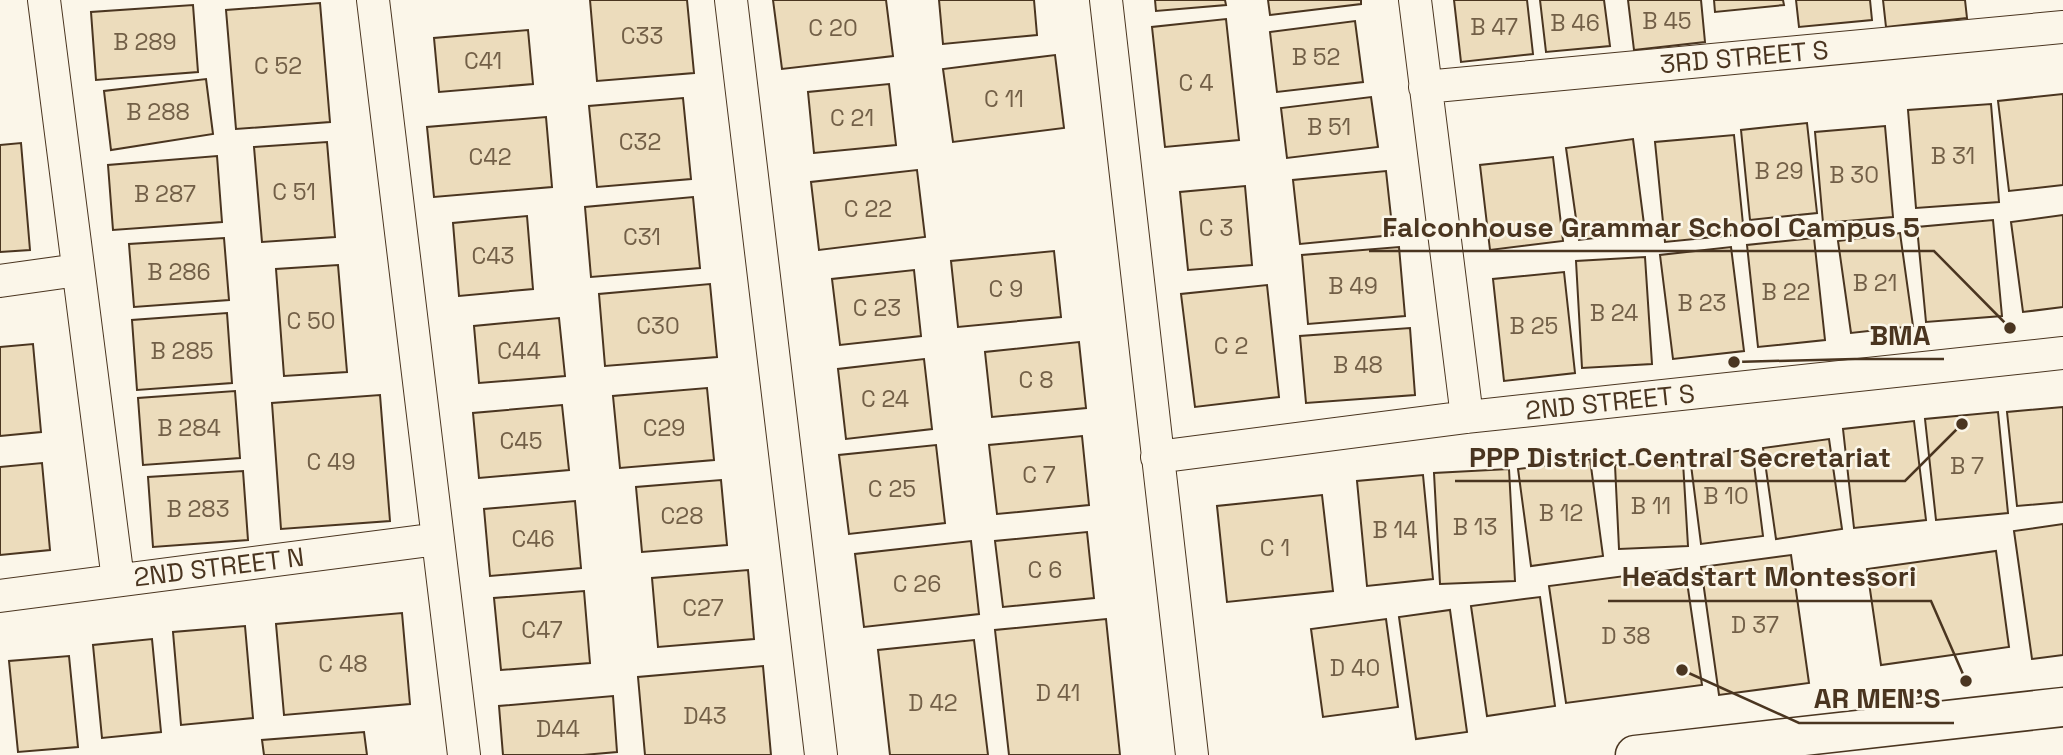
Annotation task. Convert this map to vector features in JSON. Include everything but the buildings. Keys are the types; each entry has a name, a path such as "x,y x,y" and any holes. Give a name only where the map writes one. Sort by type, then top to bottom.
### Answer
{"street":[{"path":"44,0 118,579"},
{"path":"373,0 464,755"},
{"path":"731,0 821,755"},
{"path":"1106,0 1192,755"},
{"path":"1415,0 1467,417"},
{"name":"3RD STREET S","path":"1425,87 2063,27"},
{"path":"0,281 78,270"},
{"name":"2ND STREET S","path":"1157,457 1467,417 2063,353"},
{"name":"2ND STREET N","path":"0,596 438,540"},
{"path":"1635,755 2063,707"}],"place":[{"name":"Falconhouse Grammar School Campus 5","path":"2010,328"},
{"name":"BMA","path":"1734,362"},
{"name":"PPP District Central Secretariat","path":"1962,424"},
{"name":"AR MEN'S","path":"1682,670"},
{"name":"Headstart Montessori","path":"1966,681"}]}
